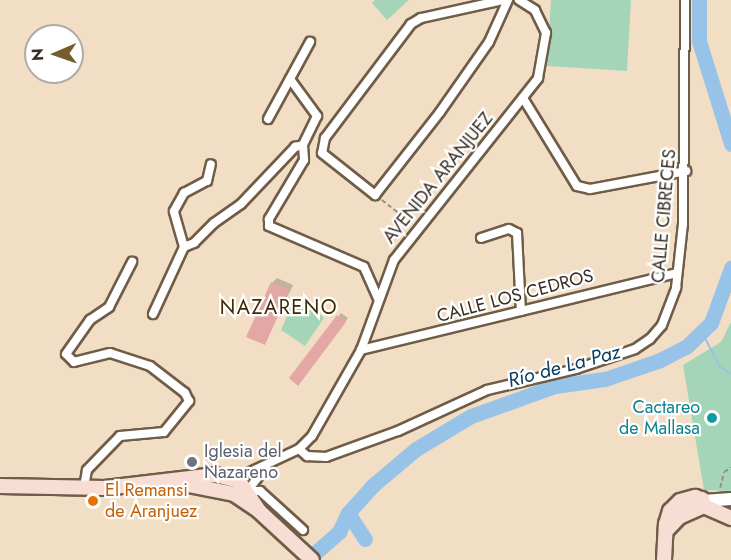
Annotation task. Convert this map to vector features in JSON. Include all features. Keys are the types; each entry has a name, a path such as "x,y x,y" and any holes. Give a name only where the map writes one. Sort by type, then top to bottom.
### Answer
{"main road":[{"path":"0,486 84,488 171,482 190,476 237,488 312,560"},
{"path":"664,560 666,531 679,517 699,504 718,498 731,499"},
{"path":"699,504 731,518"}],"street":[{"path":"503,0 421,18 411,24 320,148 375,195 489,42 508,0"},
{"name":"AVENIDA ARANJUEZ","path":"237,488 271,462 298,449 325,417 361,350 394,260 416,227 452,191 538,78 546,33 535,10 519,0"},
{"name":"CALLE CIBRECES","path":"298,449 307,456 326,458 398,431 488,390 635,349 662,325 676,288 686,171 685,0"},
{"path":"268,119 310,42"},
{"path":"290,79 317,116 303,145 304,160 269,219 269,226 364,267 379,300"},
{"path":"523,98 577,186 590,189 686,171"},
{"path":"184,247 194,243 214,223 241,204 295,147 303,145"},
{"path":"153,314 184,247 174,212 184,193 207,181 211,164"},
{"path":"481,238 509,230 517,233 521,311"},
{"path":"84,488 87,470 120,436 164,432 189,401 185,393 150,366 110,353 74,362 66,354 90,320 109,307 132,262"},
{"name":"CALLE LOS CEDROS","path":"361,350 677,273"},
{"path":"237,488 252,479 271,462"},
{"path":"237,488 260,491 303,530"}],"path":[{"path":"375,195 416,227"},
{"path":"718,498 724,472 731,468"}],"green space":[{"path":"375,0 409,0 387,20 372,3"},
{"path":"551,0 631,0 627,71 547,66"},
{"path":"306,301 324,318 305,346 281,330 293,302"},
{"name":"Cactareo de Mallasa","path":"731,322 731,491 704,490 683,365 721,342"}],"building":[{"path":"271,282 289,290 265,345 246,337"},
{"path":"337,315 346,322 298,386 289,378"}],"waterway":[{"name":"Río de La Paz","path":"699,0 699,41 731,144"},
{"name":"Río de La Paz","path":"307,560 339,532 348,513 372,486 416,449 471,416 555,386 605,379 658,361 686,347 711,323 731,268"},
{"path":"702,332 720,367 731,374"},
{"path":"348,513 365,539"}],"place":[{"name":"Cactareo de Mallasa","path":"712,418"},
{"name":"Iglesia del Nazareno","path":"192,462"},
{"name":"El Remansi de Aranjuez","path":"93,501"}],"district":[{"name":"NAZARENO","path":"279,307"}]}
